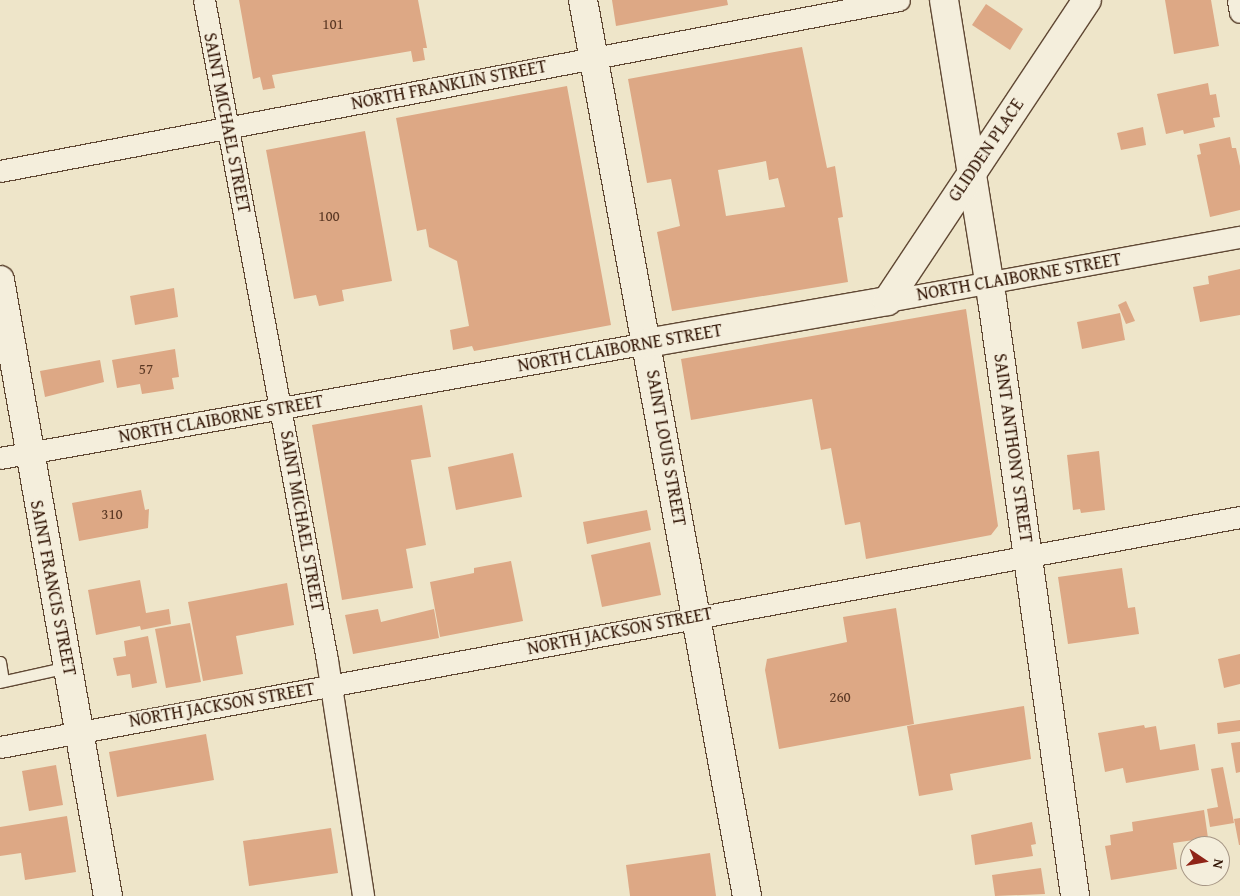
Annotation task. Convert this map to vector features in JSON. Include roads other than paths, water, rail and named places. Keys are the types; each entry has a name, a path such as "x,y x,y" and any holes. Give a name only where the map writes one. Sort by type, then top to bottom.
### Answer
{"street":[{"name":"SAINT MICHAEL STREET","path":"204,0 282,408 331,685 363,896"},
{"name":"SAINT LOUIS STREET","path":"583,0 747,896"},
{"name":"NORTH FRANKLIN STREET","path":"0,171 227,126 899,0"},
{"name":"SAINT ANTHONY STREET","path":"944,0 989,282 1075,896"},
{"name":"GLIDDEN PLACE","path":"887,301 1087,0"},
{"path":"1238,0 1240,12"},
{"name":"NORTH CLAIBORNE STREET","path":"0,458 1240,237"},
{"name":"SAINT FRANCIS STREET","path":"0,280 108,896"},
{"name":"NORTH JACKSON STREET","path":"0,747 696,616 1240,517"}],"lane":[{"path":"0,662 2,681 68,667"}]}
